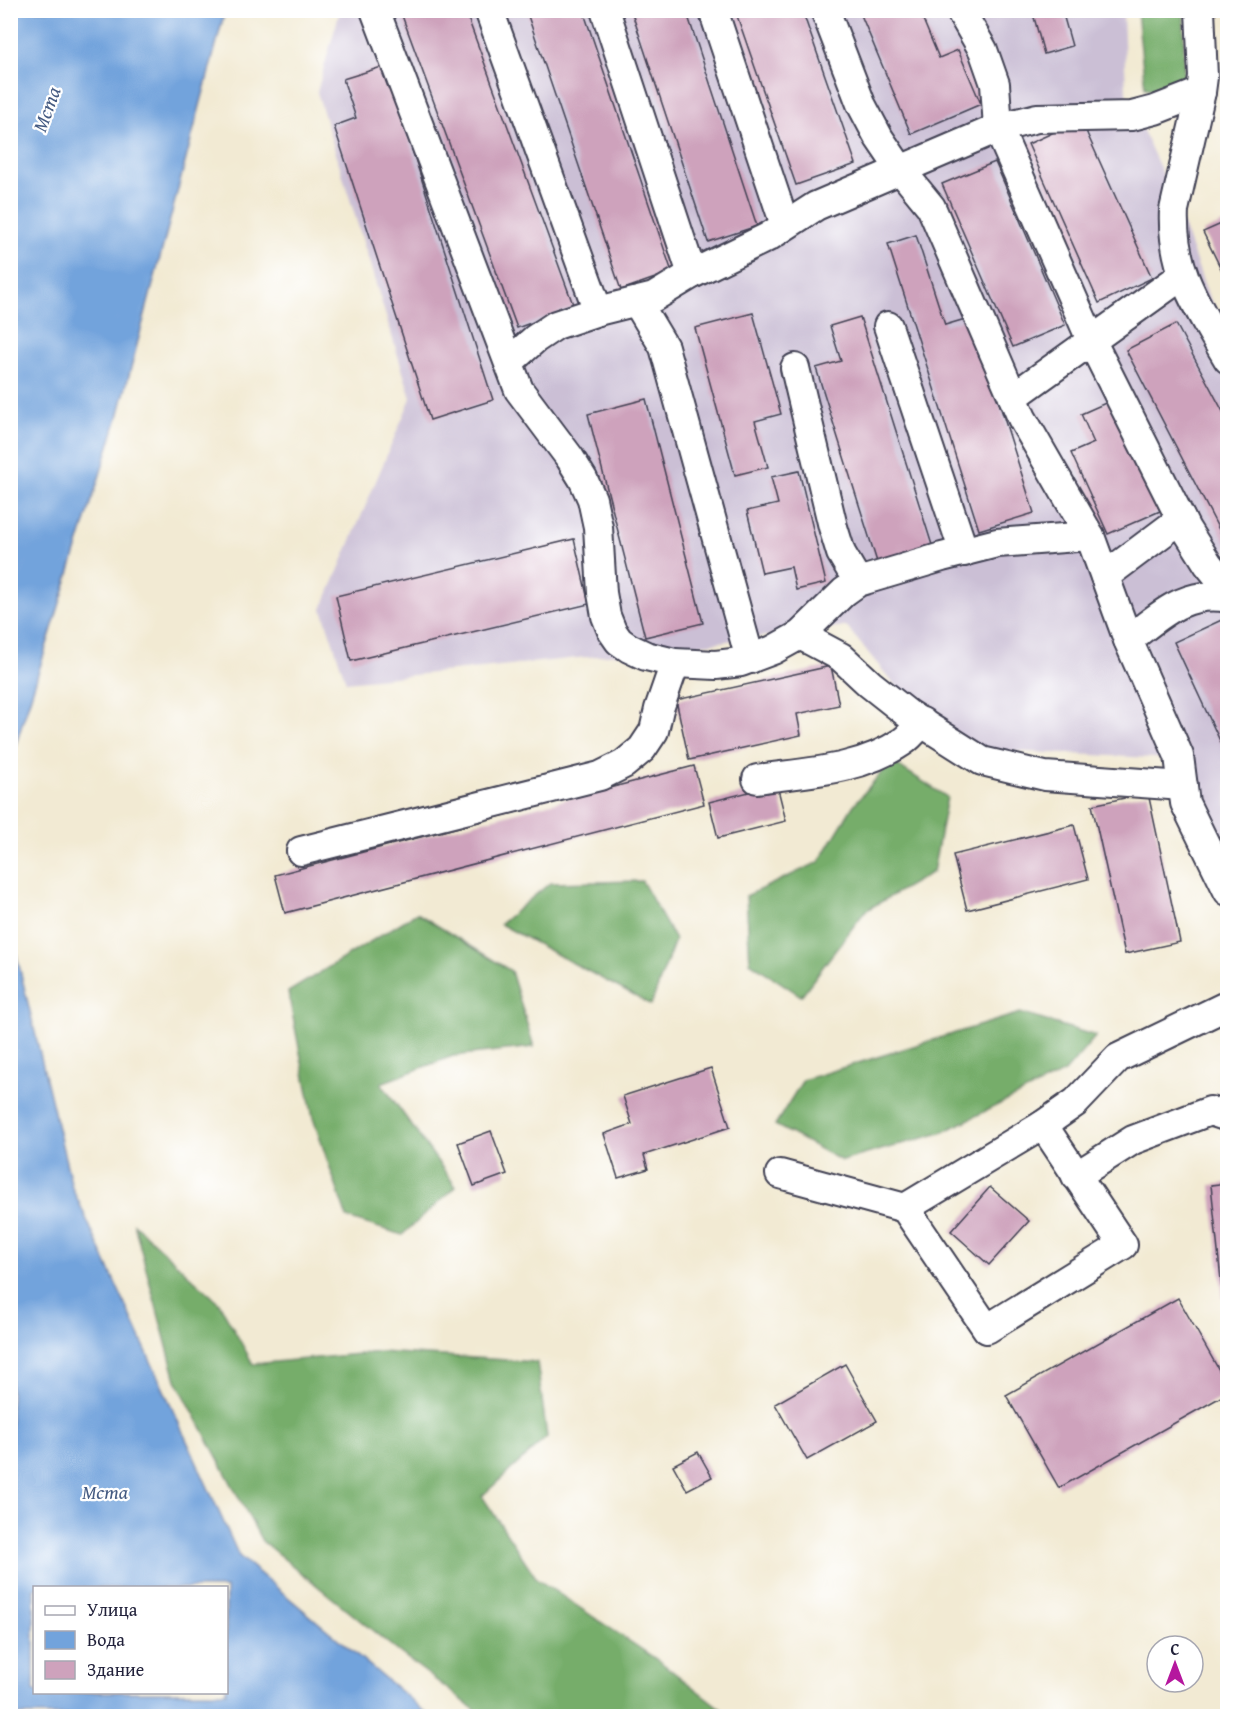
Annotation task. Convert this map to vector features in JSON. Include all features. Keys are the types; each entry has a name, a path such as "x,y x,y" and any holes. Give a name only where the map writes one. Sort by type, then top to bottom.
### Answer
{"lane":[{"path":"375,10 519,390 570,458 592,499 598,527 602,593 606,616 619,641 646,656 675,663 716,665 750,659 773,650 800,635 844,592 858,582 997,543 1090,536"},
{"path":"489,10 598,311"},
{"path":"605,10 692,274"},
{"path":"713,10 785,225"},
{"path":"825,10 861,104 879,138 900,169 931,207 1022,418 1090,536 1128,640 1179,756 1185,803 1227,891"},
{"path":"960,10 983,50 995,84 998,128 1092,342 1181,519 1208,564 1227,589"},
{"path":"1200,10 1203,77 1174,210 1173,226 1186,287 1227,359"},
{"path":"509,362 535,339 556,326 598,311 654,297 692,274 768,237 816,206 998,128 1037,118 1132,116 1155,110 1201,92"},
{"path":"1013,397 1183,275"},
{"path":"637,302 664,347 750,659"},
{"path":"888,326 964,552"},
{"path":"795,368 833,527 841,553 858,582"},
{"path":"1105,576 1181,519"},
{"path":"1128,640 1176,604 1194,597 1227,598"},
{"path":"800,635 841,657 870,684 922,722 982,761 1045,776 1183,786"},
{"path":"301,851 600,776 624,764 642,749 654,731 675,663"},
{"path":"757,779 835,769 867,761 904,741 922,722"},
{"path":"905,1208 1043,1125 1076,1102 1118,1058 1227,1005"},
{"path":"1076,1176 1133,1140 1210,1111 1227,1117"},
{"path":"780,1174 905,1208 987,1329 1123,1245 1043,1125"}],"shaded area":[{"path":"340,11 1123,11 1126,93 1174,199 1208,295 1227,329 1227,839 1208,829 1173,759 947,748 846,626 665,649 346,682 322,609 411,398 317,92"}],"green space":[{"path":"1137,11 1184,11 1184,81 1174,92 1145,88"},
{"path":"891,761 947,797 933,872 865,911 801,996 750,962 746,896 819,862 853,806"},
{"path":"642,881 675,940 651,1005 500,924 550,883"},
{"path":"417,913 511,971 534,1047 453,1056 381,1083 456,1187 402,1235 347,1218 313,1118 288,992"},
{"path":"1020,1013 1096,1036 1065,1072 941,1133 842,1161 775,1125 803,1080"},
{"path":"134,1224 219,1303 253,1364 380,1352 537,1362 547,1437 482,1496 537,1579 662,1663 730,1716 483,1716 399,1652 262,1541 176,1380"}],"water":[{"name":"Мста","path":"11,10 225,11 118,417 11,760"},
{"name":"Мста","path":"11,932 72,1187 239,1556 430,1716 11,1715"}],"building":[{"path":"400,10 465,10 574,307 517,328"},
{"path":"526,10 583,10 672,272 621,290"},
{"path":"631,10 686,10 757,226 708,242"},
{"path":"735,10 802,10 856,164 796,185"},
{"path":"859,10 919,10 939,58 958,50 981,104 911,134"},
{"path":"1032,10 1073,10 1063,14 1072,46 1044,54"},
{"path":"385,66 493,400 430,420 334,126 356,118 343,79"},
{"path":"1081,120 1152,278 1099,303 1028,144"},
{"path":"995,162 1065,325 1013,347 942,184"},
{"path":"1228,221 1228,283 1203,232"},
{"path":"916,235 945,325 972,317 1034,513 979,530 888,244"},
{"path":"753,313 781,414 755,421 768,467 735,475 695,328"},
{"path":"860,317 932,545 877,562 816,368 841,361 830,326"},
{"path":"1176,324 1228,421 1228,547 1126,350"},
{"path":"646,399 703,623 645,637 588,414"},
{"path":"1110,401 1160,511 1108,534 1071,453 1094,443 1081,414"},
{"path":"799,471 826,583 796,590 791,567 762,573 747,511 778,504 771,477"},
{"path":"574,539 589,604 351,661 336,596"},
{"path":"1228,617 1228,758 1174,642"},
{"path":"831,666 839,705 797,714 801,735 689,760 676,700"},
{"path":"694,766 704,804 285,913 275,875"},
{"path":"777,785 786,821 718,838 709,802"},
{"path":"1148,793 1180,942 1125,954 1092,805"},
{"path":"1074,825 1088,879 967,910 953,855"},
{"path":"711,1068 730,1127 644,1155 648,1169 618,1178 604,1134 632,1124 623,1096"},
{"path":"491,1131 507,1174 474,1186 458,1143"},
{"path":"1228,1183 1228,1298 1223,1299 1211,1185"},
{"path":"990,1187 1029,1221 989,1265 951,1231"},
{"path":"1178,1298 1228,1386 1228,1393 1059,1488 1006,1395"},
{"path":"845,1364 877,1421 807,1460 775,1404"},
{"path":"698,1452 712,1477 687,1490 673,1465"}]}
